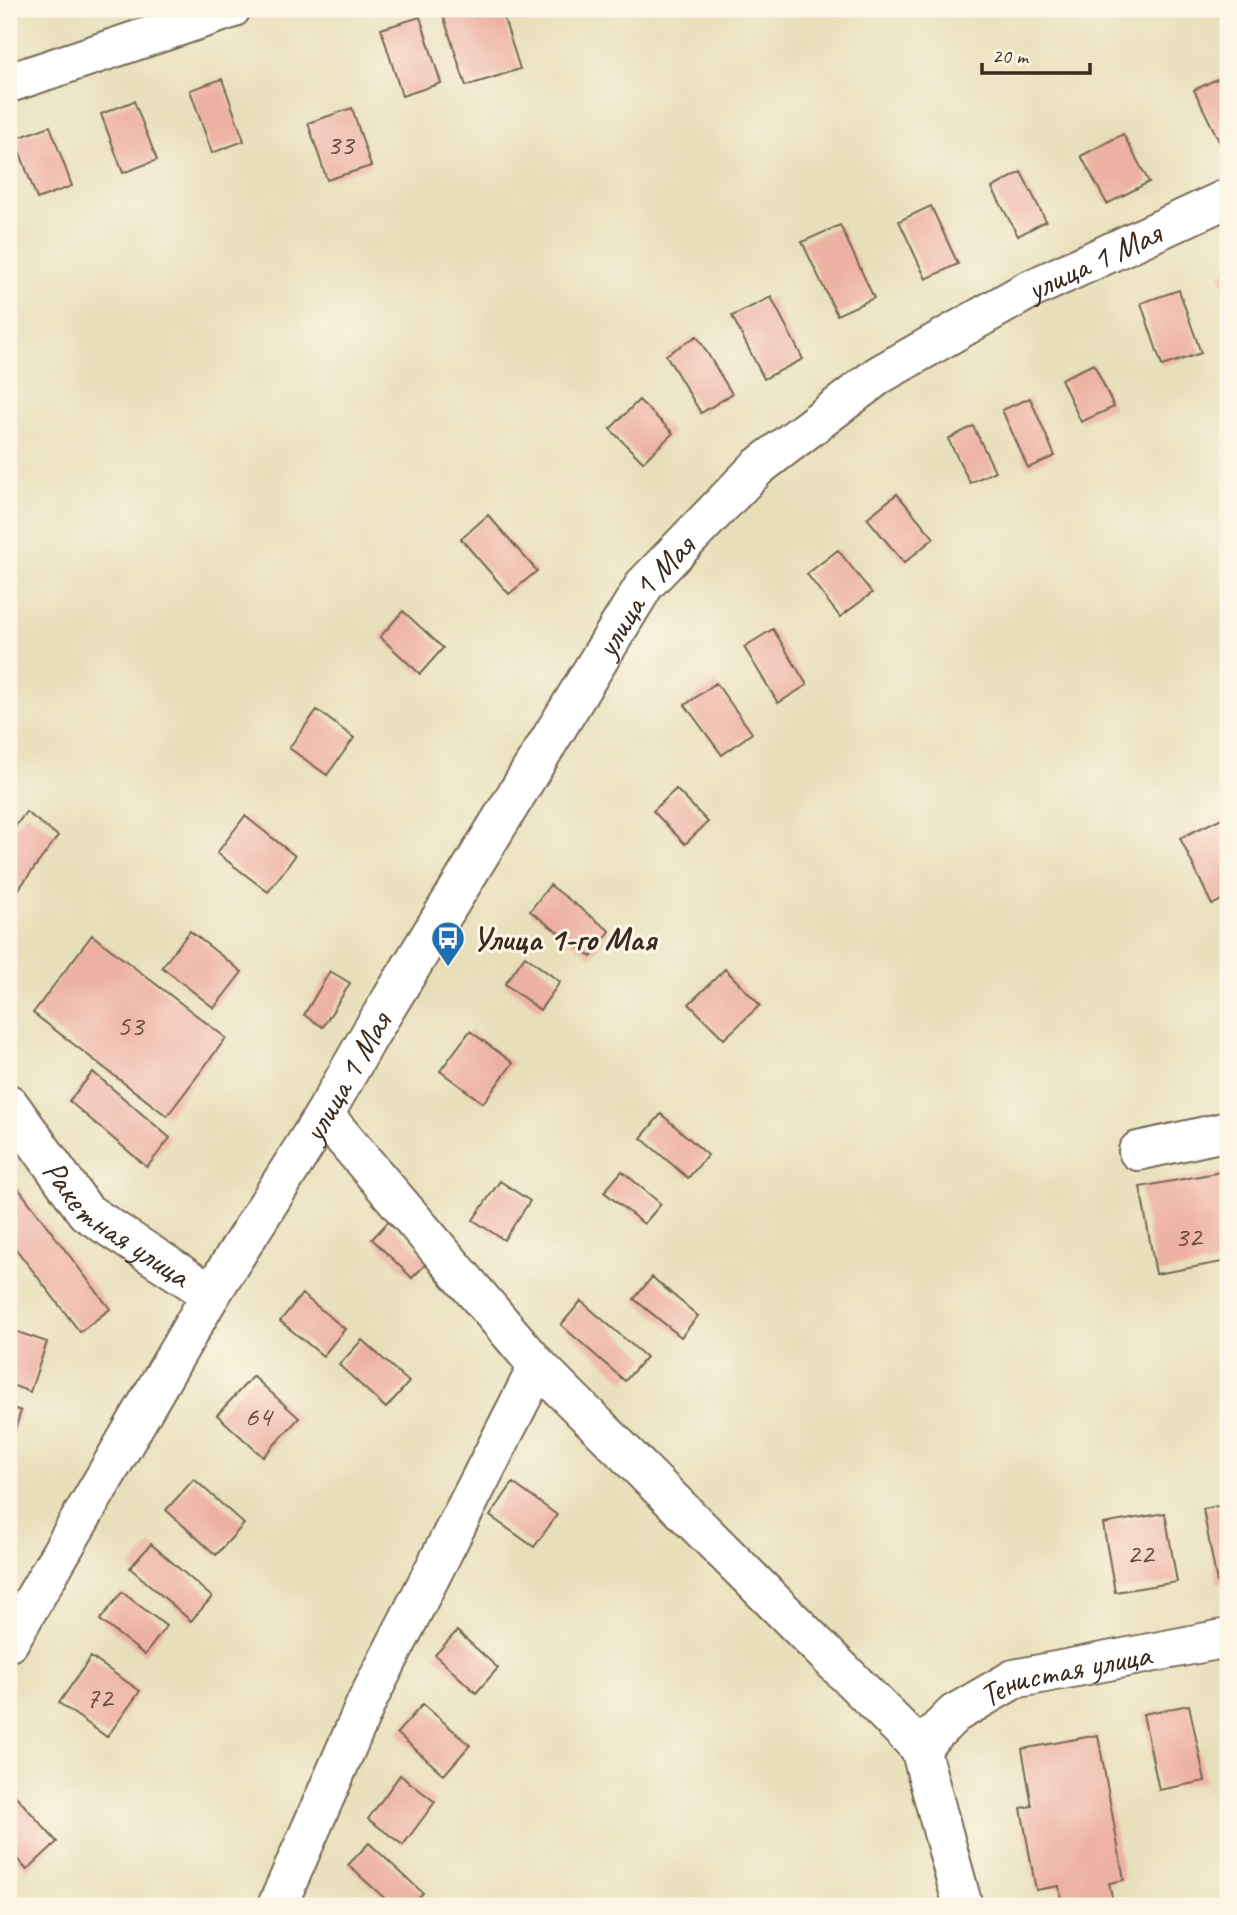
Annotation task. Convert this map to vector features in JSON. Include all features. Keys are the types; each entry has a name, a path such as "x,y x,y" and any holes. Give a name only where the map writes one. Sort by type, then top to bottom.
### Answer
{"street":[{"path":"9,83 231,9"},
{"name":"улица 1 Мая","path":"211,1294 324,1115 377,1022 645,584 758,467 878,375 1026,292 1228,198"},
{"name":"Ракетная улица","path":"9,1104 86,1212 211,1294"},
{"path":"324,1115 538,1366 920,1748 963,1906"},
{"path":"1138,1151 1228,1131"},
{"path":"9,1643 211,1294"},
{"path":"277,1906 367,1700 538,1366"},
{"name":"Тенистая улица","path":"920,1748 954,1714 1014,1679 1228,1639"}],"building":[{"path":"441,9 501,9 520,69 466,86"},
{"path":"420,17 441,83 402,96 381,29"},
{"path":"1219,78 1228,96 1228,139 1220,143 1194,90"},
{"path":"222,79 244,141 212,153 190,90"},
{"path":"134,101 157,160 123,173 101,114"},
{"path":"352,108 371,166 327,180 308,123"},
{"path":"50,126 72,186 37,199 15,139"},
{"path":"1123,134 1149,182 1107,204 1081,156"},
{"path":"1021,172 1046,221 1018,236 992,188"},
{"path":"931,206 958,264 926,279 899,221"},
{"path":"840,225 874,298 837,315 802,242"},
{"path":"1228,270 1228,299 1220,273"},
{"path":"1179,290 1201,353 1162,366 1141,303"},
{"path":"771,297 803,359 764,379 732,316"},
{"path":"697,336 732,394 701,413 666,355"},
{"path":"1094,364 1114,407 1081,422 1061,379"},
{"path":"1030,398 1055,456 1028,468 1002,410"},
{"path":"639,400 673,433 643,462 610,429"},
{"path":"973,426 995,471 970,483 948,439"},
{"path":"897,494 934,538 904,563 867,518"},
{"path":"488,515 537,571 509,594 461,539"},
{"path":"838,550 872,593 840,617 807,574"},
{"path":"403,611 443,648 420,674 380,637"},
{"path":"773,629 807,685 778,703 744,647"},
{"path":"716,683 752,733 722,755 685,705"},
{"path":"317,710 354,738 327,775 289,748"},
{"path":"676,789 708,822 685,844 653,811"},
{"path":"26,812 58,836 18,890 9,883 9,835"},
{"path":"1228,815 1228,897 1212,905 1180,838"},
{"path":"245,816 295,856 268,892 217,853"},
{"path":"550,885 610,931 591,957 530,911"},
{"path":"190,931 242,972 214,1008 162,967"},
{"path":"92,935 226,1038 167,1116 33,1013"},
{"path":"525,956 560,982 540,1010 505,984"},
{"path":"725,969 760,1005 724,1039 689,1004"},
{"path":"330,971 350,983 323,1027 304,1015"},
{"path":"470,1031 513,1063 483,1103 440,1071"},
{"path":"93,1072 170,1138 147,1167 69,1101"},
{"path":"661,1114 708,1155 688,1178 641,1138"},
{"path":"622,1171 661,1204 644,1224 604,1192"},
{"path":"1221,1172 1228,1210 1228,1261 1156,1274 1140,1187"},
{"path":"9,1176 110,1309 80,1332 9,1240"},
{"path":"500,1181 530,1201 504,1240 473,1220"},
{"path":"388,1222 429,1261 412,1278 372,1239"},
{"path":"652,1277 698,1316 681,1337 634,1299"},
{"path":"302,1294 345,1329 323,1356 280,1321"},
{"path":"581,1301 646,1357 625,1381 561,1325"},
{"path":"9,1329 47,1342 30,1392 9,1384"},
{"path":"362,1340 409,1382 386,1408 339,1365"},
{"path":"253,1376 299,1418 263,1457 217,1415"},
{"path":"9,1407 21,1411 9,1447"},
{"path":"194,1479 244,1524 216,1555 166,1510"},
{"path":"513,1483 557,1515 534,1547 490,1516"},
{"path":"1228,1504 1228,1581 1217,1583 1203,1509"},
{"path":"1165,1513 1177,1582 1115,1592 1103,1524"},
{"path":"151,1544 212,1597 191,1621 130,1568"},
{"path":"122,1592 166,1626 145,1655 100,1620"},
{"path":"457,1631 498,1668 476,1693 435,1655"},
{"path":"91,1657 140,1691 107,1737 59,1703"},
{"path":"423,1704 470,1745 444,1775 397,1733"},
{"path":"1189,1705 1205,1781 1159,1790 1143,1714"},
{"path":"1098,1735 1124,1880 1109,1883 1114,1906 1062,1906 1059,1886 1036,1890 1021,1808 1032,1806 1022,1749"},
{"path":"400,1775 435,1802 403,1845 368,1819"},
{"path":"14,1794 57,1842 27,1870 9,1850 9,1799"},
{"path":"369,1843 423,1893 411,1906 393,1906 348,1865"}],"place":[{"name":"Улица 1-го Мая","path":"448,968"}]}
